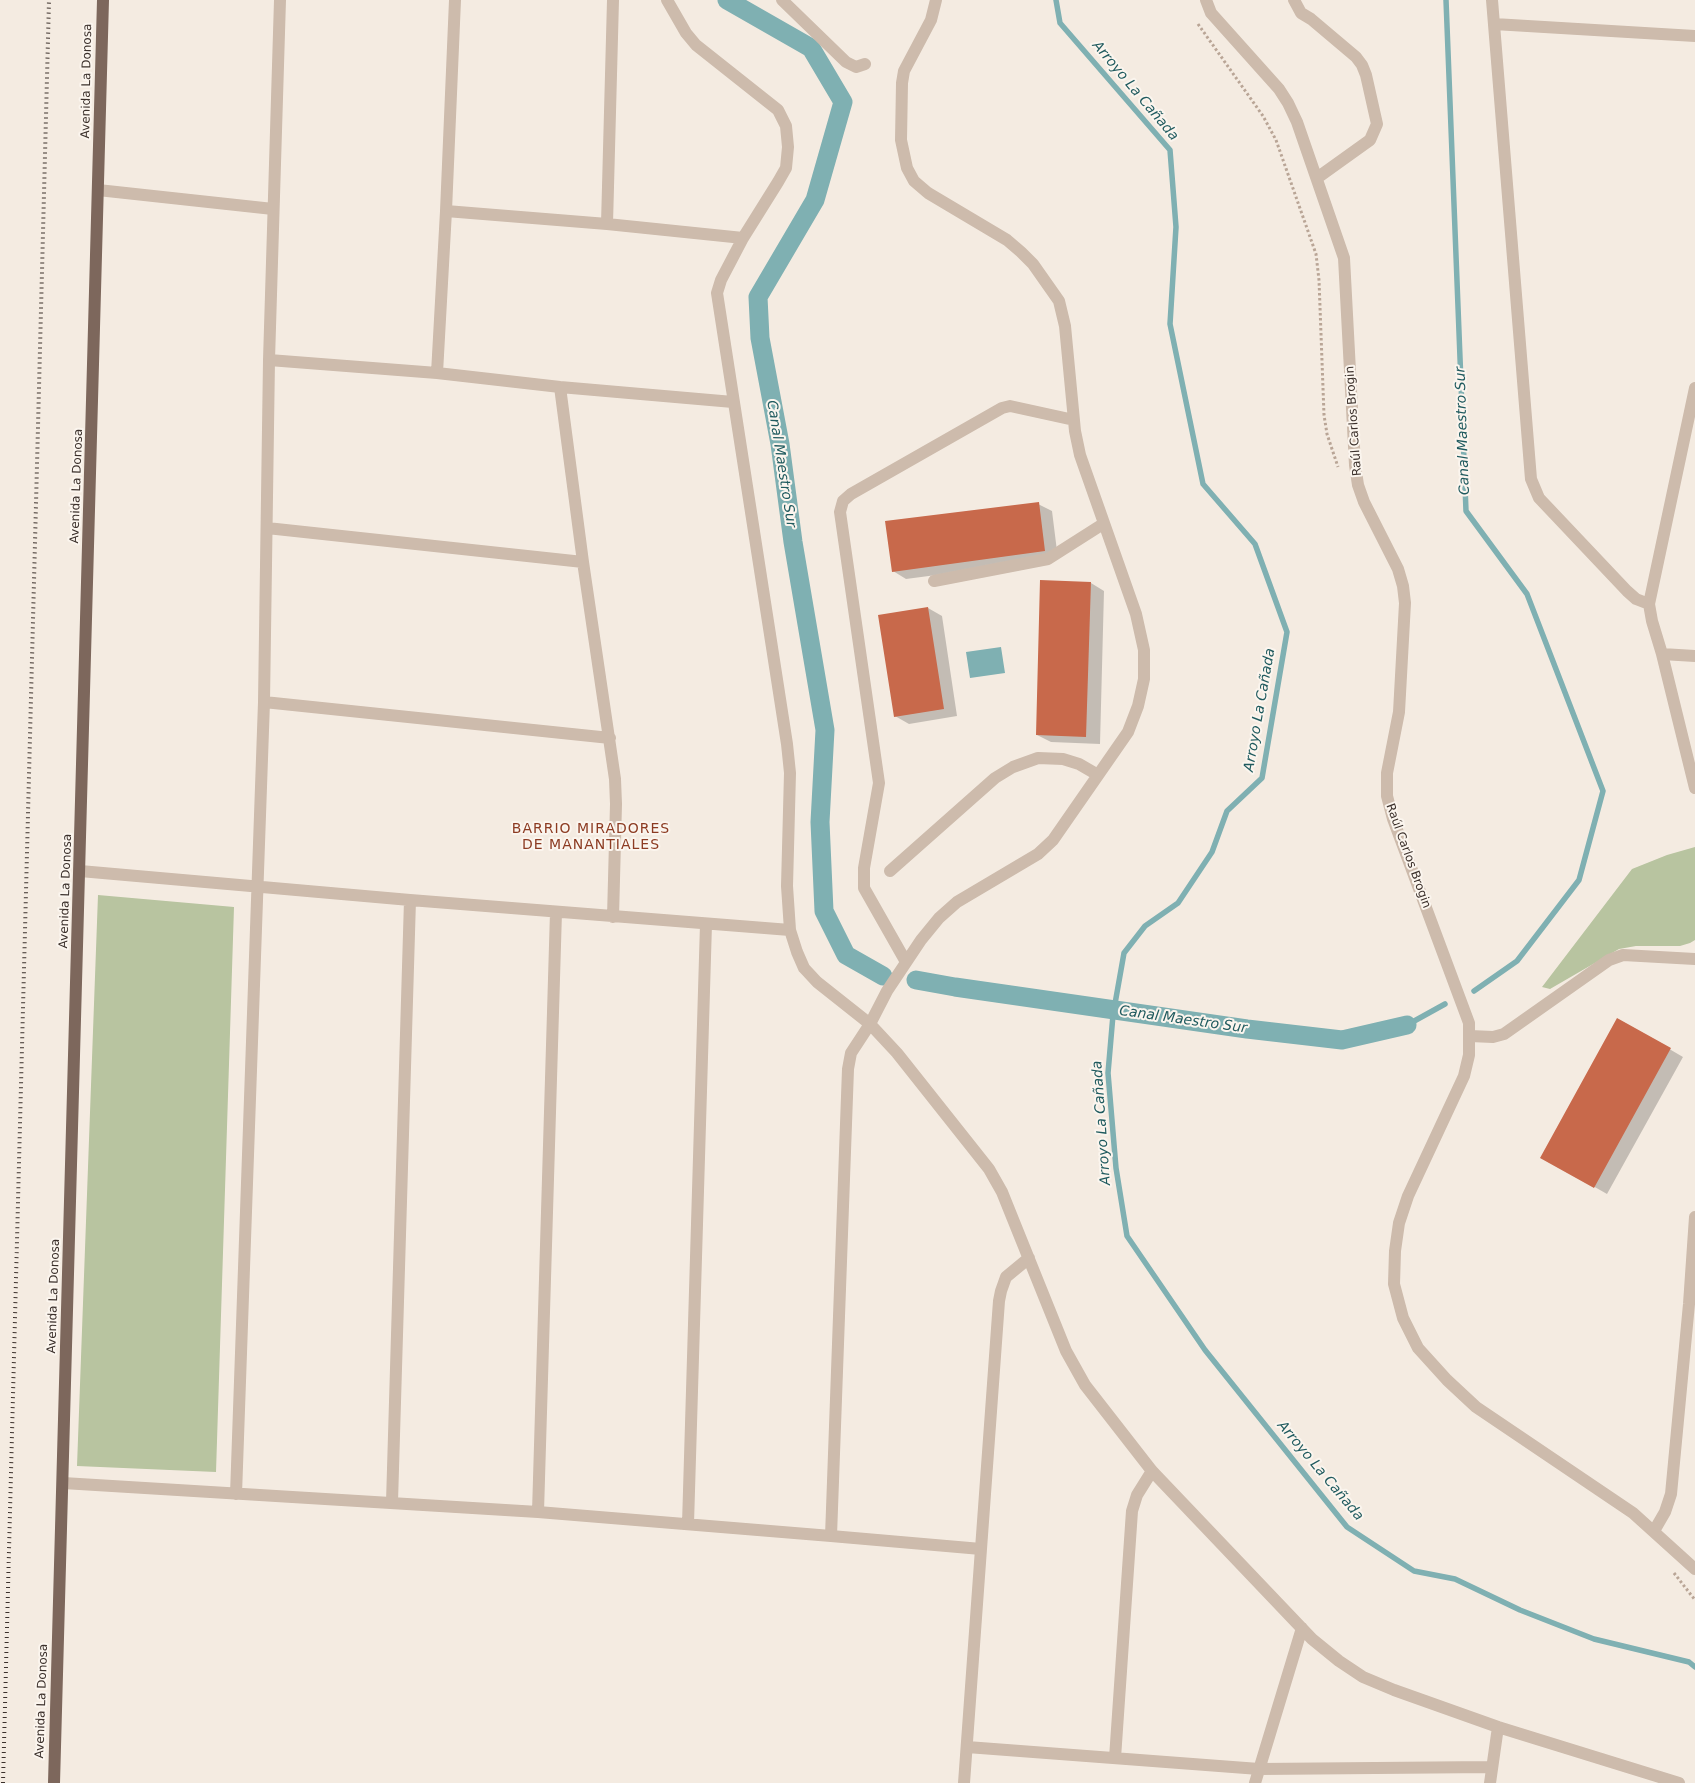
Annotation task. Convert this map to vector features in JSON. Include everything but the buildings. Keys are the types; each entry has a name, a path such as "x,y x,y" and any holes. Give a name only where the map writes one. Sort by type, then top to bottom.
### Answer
{"main road":[{"name":"Avenida La Donosa","path":"54,1783 103,0"}],"street":[{"path":"236,1494 264,702 269,360 280,0"},
{"path":"437,373 455,0"},
{"path":"607,224 613,0"},
{"path":"667,0 686,33 696,45 778,110 786,126 788,147 786,168 743,238 721,280 717,293 787,744 790,773 787,894 790,930 804,968 817,982 870,1024 897,1053 988,1170 1002,1192 1066,1351 1085,1385 1152,1471 1302,1628 1332,1655 1363,1676 1394,1690 1647,1778 1679,1783"},
{"path":"782,0 846,62 856,67 865,64"},
{"path":"830,1536 848,1069 851,1053 870,1024 887,991 921,940 939,918 957,902 1038,854 1053,840 1128,732 1138,706 1144,679 1144,650 1136,614 1080,455 1074,420 1065,326 1059,302 1033,264 1022,252 1007,240 928,192 914,181 907,168 901,140 904,70 931,20 936,0"},
{"name":"Raúl Carlos Brogin","path":"1206,0 1211,13 1279,89 1288,103 1297,122 1344,258 1355,465 1358,485 1364,502 1398,569 1405,603 1398,712 1387,773 1387,796 1393,819 1469,1023 1469,1055 1464,1076 1408,1196 1399,1223 1394,1251 1394,1284 1403,1318 1418,1348 1447,1380 1476,1407 1633,1513 1695,1569"},
{"path":"1294,0 1294,4 1301,14 1318,25 1356,57 1362,65 1366,75 1376,124 1370,140 1317,178"},
{"path":"1492,0 1531,479 1539,498 1636,599 1649,604"},
{"path":"1494,24 1695,36"},
{"path":"98,190 273,209"},
{"path":"446,211 607,224 743,238"},
{"path":"269,360 437,373 560,387 733,402"},
{"path":"560,387 583,562 615,779 613,917"},
{"path":"1695,388 1649,604 1695,788"},
{"path":"906,962 864,888 864,868 878,783 840,512 843,501 851,494 1002,408 1010,406 1074,420"},
{"path":"934,581 1048,559 1103,524"},
{"path":"268,528 583,562"},
{"path":"1662,654 1695,656"},
{"path":"264,702 610,738"},
{"path":"890,871 995,778 1013,767 1038,758 1063,760 1079,764 1098,775"},
{"path":"80,871 257,888 790,930"},
{"path":"392,1502 410,900"},
{"path":"538,1512 556,912"},
{"path":"688,1524 706,924"},
{"path":"1470,1036 1493,1037 1504,1034 1609,960 1623,955 1695,959"},
{"path":"1654,1531 1665,1512 1671,1494 1692,1305 1695,1217"},
{"path":"964,1783 1000,1291 1006,1277 1029,1258"},
{"path":"1115,1758 1132,1511 1137,1495 1152,1471"},
{"path":"62,1483 538,1512 981,1549"},
{"path":"1255,1783 1302,1628"},
{"path":"1490,1783 1498,1727"},
{"path":"967,1747 1259,1769 1491,1767"}],"green space":[{"path":"1695,847 1695,940 1680,946 1636,946 1619,949 1550,989 1542,987 1632,869 1667,855"},
{"path":"98,895 234,907 216,1472 77,1466"}],"water":[{"path":"1001,647 1005,673 970,678 966,652"}],"waterway":[{"name":"Canal Maestro Sur","path":"727,0 811,48 843,102 815,200 758,297 760,338 780,444 793,542 825,730 820,822 824,911 846,955 883,976"},
{"name":"Arroyo La Cañada","path":"1056,0 1060,23 1170,150 1176,227 1170,324 1203,484 1255,544 1287,632 1262,778 1227,811 1212,852 1178,903 1145,926 1124,953 1113,1015 1108,1073 1116,1168 1127,1236 1205,1350 1347,1527 1414,1571 1455,1579 1520,1610 1594,1639 1689,1662 1695,1667"},
{"name":"Canal Maestro Sur","path":"1446,0 1466,511 1527,594 1603,791 1579,880 1517,961 1474,991"},
{"name":"Canal Maestro Sur","path":"916,980 1247,1029 1342,1040 1407,1025"},
{"name":"Canal Maestro Sur","path":"1407,1025 1445,1004"}],"railway":[{"path":"3,1783 49,0"}],"district":[{"name":"BARRIO MIRADORES DE MANANTIALES","path":"591,838"}]}
